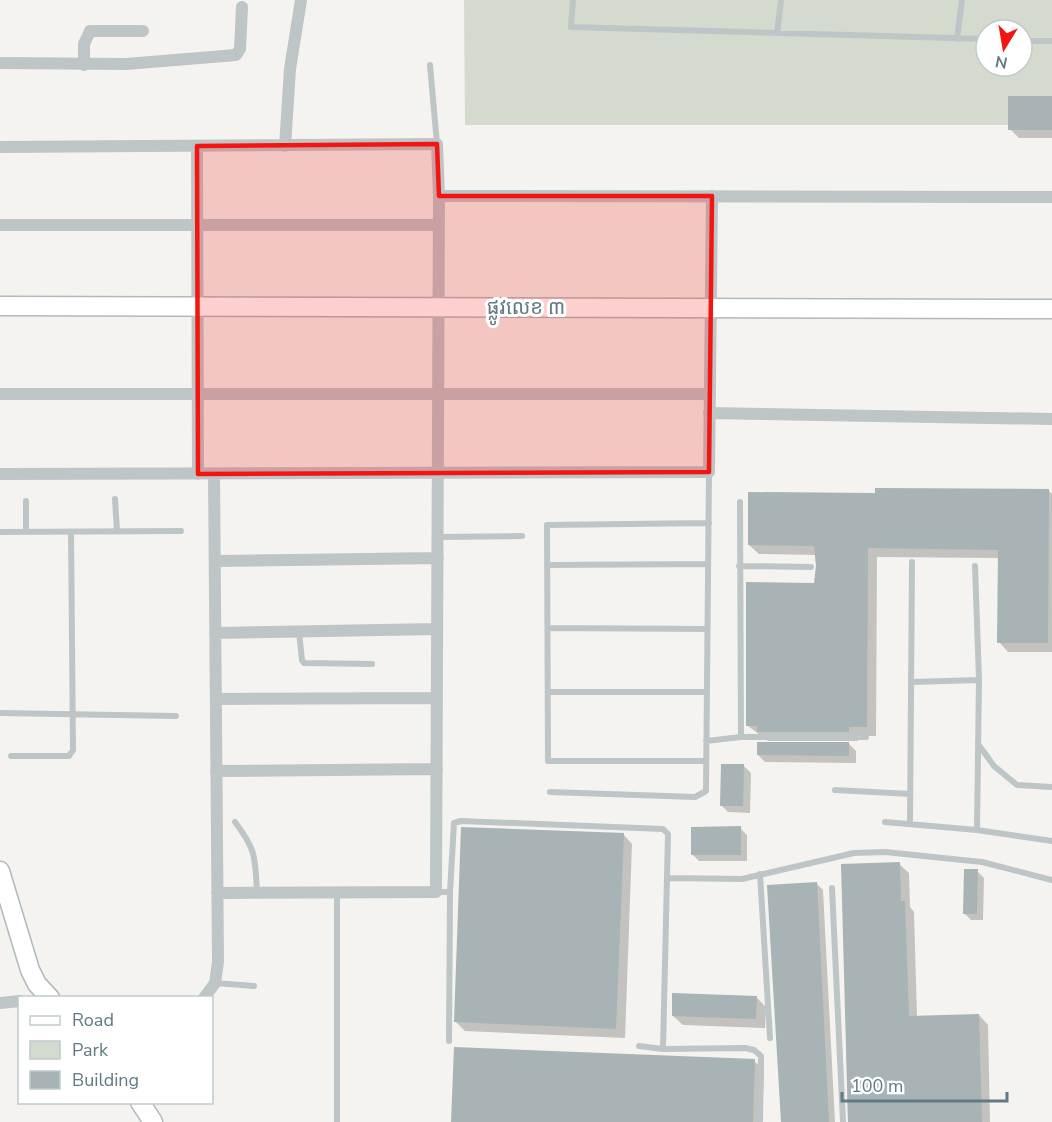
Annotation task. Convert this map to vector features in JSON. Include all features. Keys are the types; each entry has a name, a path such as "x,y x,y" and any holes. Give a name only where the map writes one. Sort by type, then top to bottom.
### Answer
{"street":[{"path":"285,146 290,69 301,0"},
{"path":"0,63 84,64 186,61 236,55 240,49 242,8"},
{"path":"84,64 84,44 90,31 143,31"},
{"path":"0,147 437,144 439,307 436,892 217,893"},
{"path":"197,147 198,474"},
{"path":"439,196 1052,196"},
{"path":"0,474 709,472 712,196"},
{"path":"0,225 439,225"},
{"name":"ផ្លូវលេខ ៣","path":"0,306 1052,309"},
{"path":"0,394 710,394"},
{"path":"710,413 1052,419"},
{"path":"205,996 214,983 218,962 214,474"},
{"path":"215,561 438,558"},
{"path":"215,633 437,630"},
{"path":"216,699 437,698"},
{"path":"216,771 437,769"},
{"path":"0,871 30,970 42,996"},
{"path":"0,1003 18,1001"},
{"path":"141,1104 153,1122"}],"lane":[{"path":"573,0 571,27 974,39"},
{"path":"777,33 781,0"},
{"path":"957,39 962,0"},
{"path":"1034,40 1052,41"},
{"path":"430,65 437,144"},
{"path":"550,792 695,796 706,791 709,472"},
{"path":"115,500 117,531"},
{"path":"26,501 26,532"},
{"path":"740,502 741,737"},
{"path":"706,761 548,761 547,525 709,523"},
{"path":"11,756 69,756 73,750 71,531"},
{"path":"0,532 181,531"},
{"path":"438,537 522,536"},
{"path":"910,824 912,562"},
{"path":"548,565 708,564"},
{"path":"739,566 811,567"},
{"path":"975,566 979,680 977,830"},
{"path":"548,628 707,629"},
{"path":"299,632 304,663 372,664"},
{"path":"911,682 979,680"},
{"path":"548,692 707,692"},
{"path":"0,713 176,716"},
{"path":"706,741 741,737 866,737"},
{"path":"978,744 994,766 1017,785 1052,787"},
{"path":"835,790 910,794"},
{"path":"450,1041 450,892 454,823 461,821 663,829 668,834 663,1048"},
{"path":"236,822 252,844 255,853 257,893"},
{"path":"885,822 977,830 1052,841"},
{"path":"668,878 742,879 854,853 885,852 982,862 1052,880"},
{"path":"760,874 770,1038"},
{"path":"832,888 843,1122"},
{"path":"436,892 450,892"},
{"path":"337,893 338,1122"},
{"path":"214,983 254,986"},
{"path":"639,1046 745,1047 754,1050 761,1056 760,1122"}],"highlighted area":[{"path":"437,144 439,196 712,196 709,472 198,474 197,146"}],"green space":[{"path":"464,0 1052,0 1052,125 465,125"}],"building":[{"path":"1008,96 1052,96 1052,130 1008,130"},
{"path":"875,488 1049,489 1048,643 997,643 998,550 868,548 867,727 849,727 849,732 757,732 757,726 746,726 746,582 814,583 816,566 814,546 748,545 748,492 875,493"},
{"path":"757,742 849,742 849,756 757,755"},
{"path":"721,764 744,764 743,806 720,806"},
{"path":"741,826 741,855 691,855 691,827"},
{"path":"461,827 624,833 616,1029 454,1022"},
{"path":"900,862 901,901 905,901 909,1016 979,1014 982,1122 848,1122 841,864"},
{"path":"964,869 978,869 977,914 963,914"},
{"path":"817,882 829,1122 781,1122 767,885"},
{"path":"672,993 757,996 756,1019 672,1016"},
{"path":"454,1047 755,1059 753,1122 451,1122"}]}
